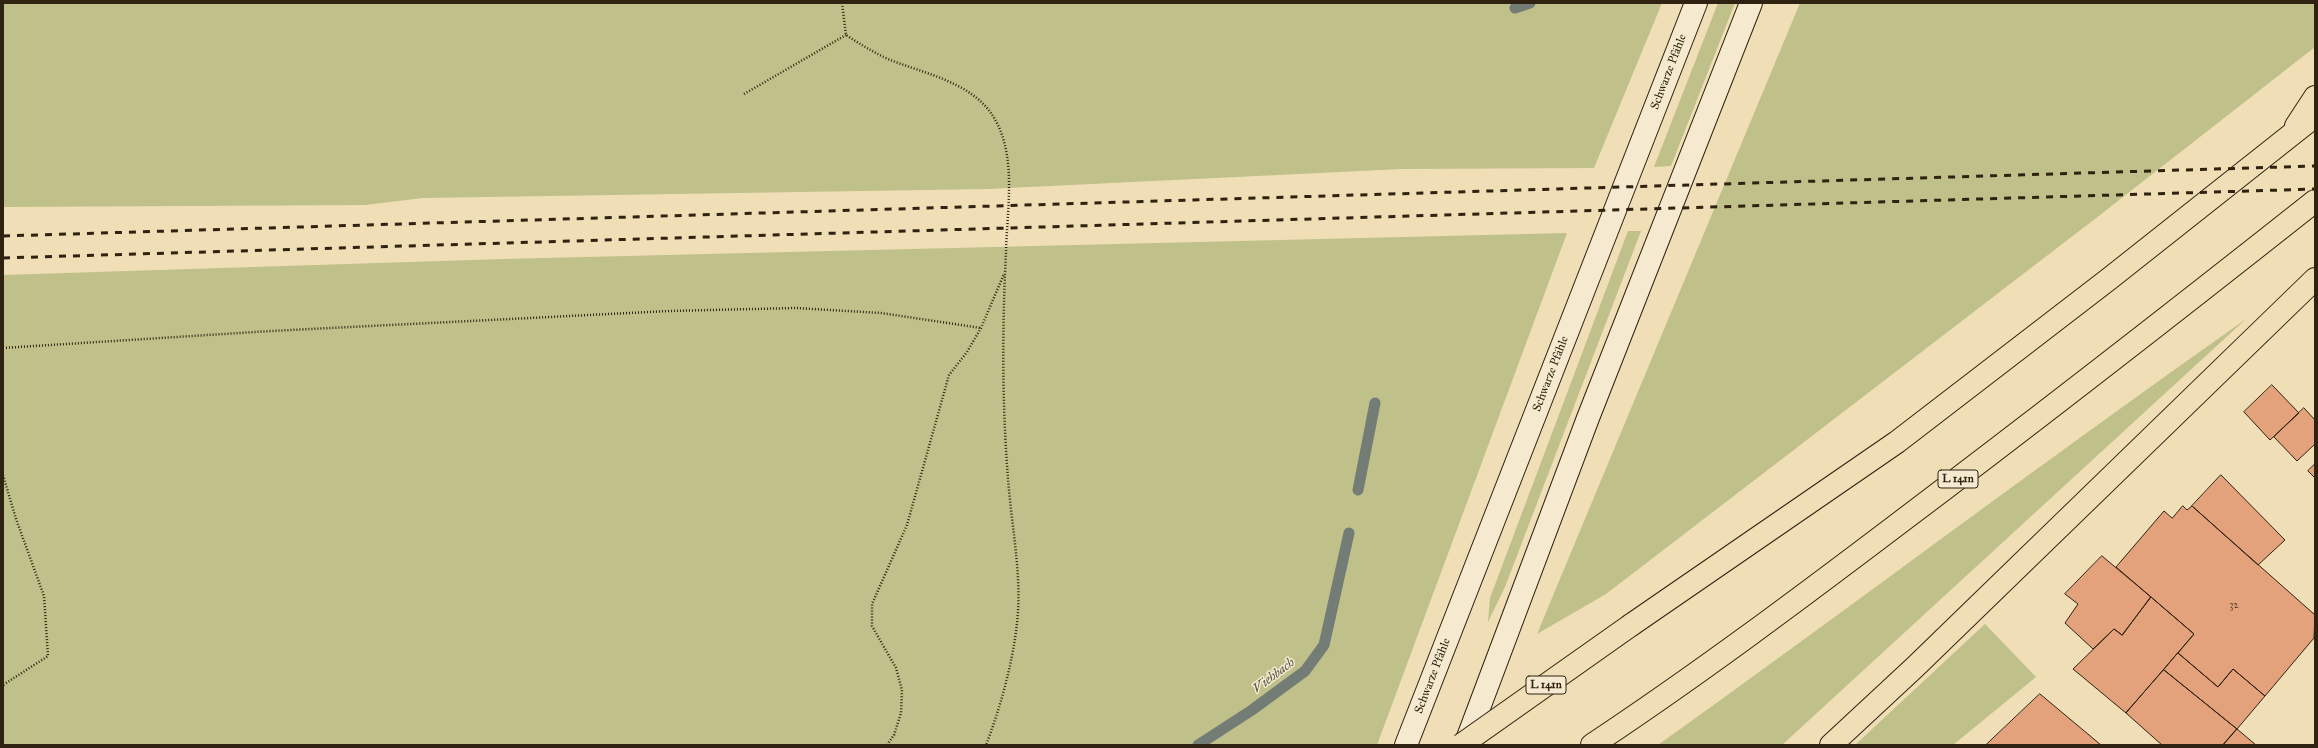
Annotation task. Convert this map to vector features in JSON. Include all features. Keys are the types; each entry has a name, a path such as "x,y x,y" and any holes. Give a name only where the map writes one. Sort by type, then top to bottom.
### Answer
{"highway":[{"path":"2288,137 2315,97"},
{"name":"L 141n","path":"1460,745 1631,624 1897,442 2109,279 2315,116"},
{"name":"L 141n","path":"1592,745 1655,704 1847,563 2081,385 2315,201"},
{"path":"1831,745 1915,667 2315,279"}],"main road":[{"name":"Schwarze Pfähle","path":"1406,745 1696,3"},
{"path":"1465,745 1580,438 1751,3"}],"path":[{"path":"842,3 846,35"},
{"path":"744,94 846,35"},
{"path":"846,35 874,52 935,76 962,89 978,99 990,112 1003,139 1008,159 1005,272 1006,426 1009,490 1018,570 1017,623 1005,682 986,745"},
{"path":"887,745 894,735 901,714 902,690 896,668 872,626 872,604 907,525 949,374 967,352 981,328 1005,272"},
{"path":"3,348 272,331 684,310 796,308 882,313 981,328"},
{"path":"3,475 16,519 44,596 48,656 3,685"}],"green space":[{"path":"3,3 1662,3 1594,168 1402,169 987,189 423,198 365,205 3,207"},
{"path":"1718,3 1735,3 1671,166 1654,167"},
{"path":"1800,3 2315,3 2315,47 2100,215 1606,594 1537,634"},
{"path":"1628,231 1641,231 1505,587 1488,622 1490,598"},
{"path":"1567,233 1377,745 3,745 3,275 504,259"},
{"path":"2246,319 1782,745 1658,745 2098,424"},
{"path":"1985,624 2036,677 1953,745 1855,745"}],"building":[{"path":"2272,385 2299,413 2270,440 2244,412"},
{"path":"2304,408 2315,420 2315,444 2297,461 2274,437"},
{"path":"2315,464 2315,478 2308,471"},
{"path":"2221,475 2285,540 2258,565 2192,506"},
{"path":"2183,506 2187,510 2192,506 2315,615 2314,638 2265,696 2233,669 2218,687 2178,653 2194,634 2116,567 2164,511 2172,518"},
{"path":"2102,556 2151,597 2122,635 2114,629 2093,649 2065,623 2078,604 2065,594"},
{"path":"2151,597 2194,634 2126,713 2073,669 2114,629 2122,635"},
{"path":"2178,653 2218,687 2233,669 2265,696 2237,729 2164,670"},
{"path":"2164,670 2237,729 2223,745 2162,745 2126,713"},
{"path":"2040,694 2101,745 1986,745"},
{"path":"2237,729 2256,745 2223,745"}],"waterway":[{"name":"Viehbach","path":"1515,8 1530,3"},
{"name":"Viehbach","path":"1358,490 1375,403"},
{"name":"Viehbach","path":"1198,745 1252,710 1305,671 1324,645 1349,533"}],"railway":[{"path":"3,236 2315,166"},
{"path":"3,258 2315,189"}]}
